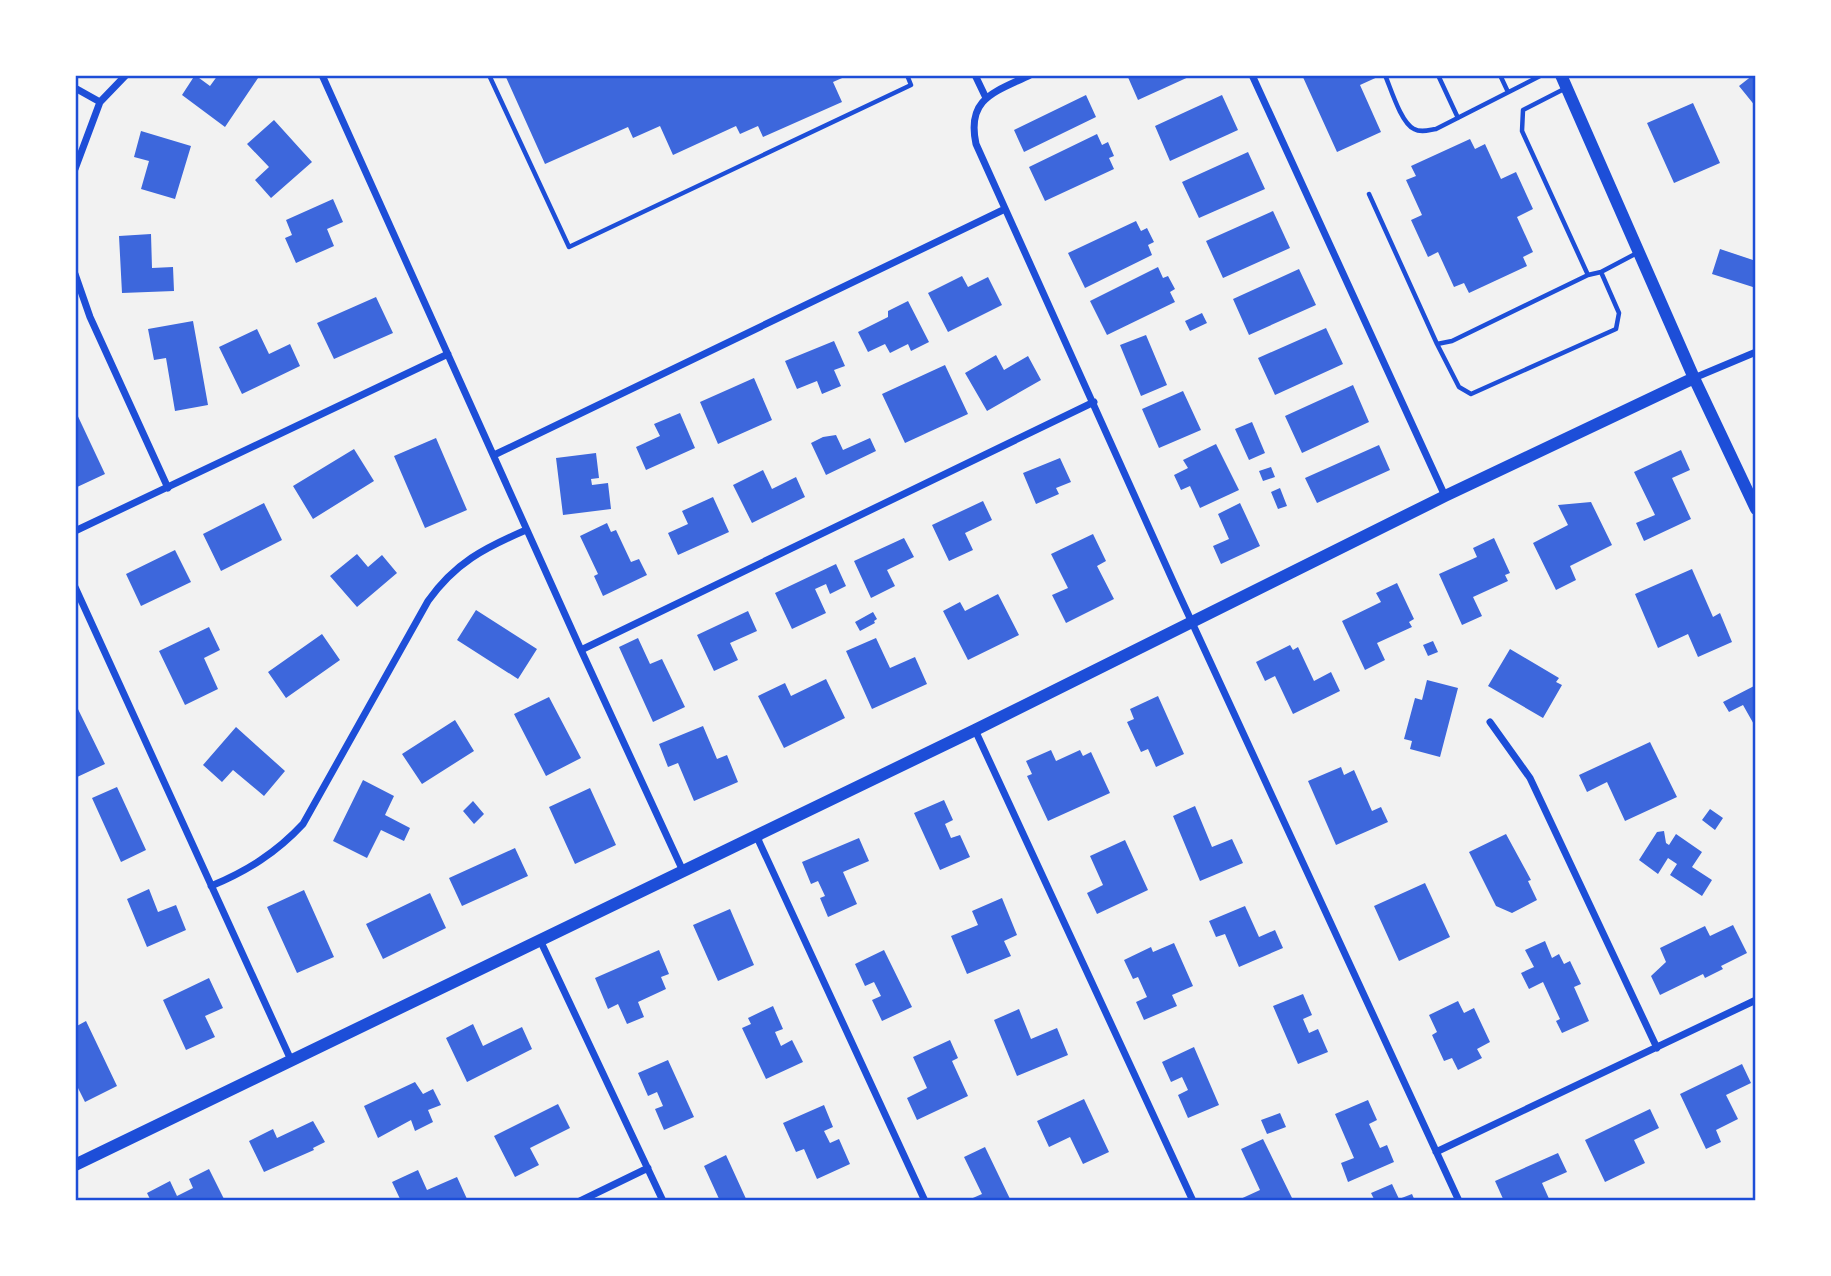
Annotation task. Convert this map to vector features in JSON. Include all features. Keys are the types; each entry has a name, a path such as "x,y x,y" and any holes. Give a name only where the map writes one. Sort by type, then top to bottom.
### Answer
{"street":[{"path":"75,169 100,102 125,75"},
{"path":"322,75 526,530 683,871"},
{"path":"975,75 986,98"},
{"path":"1030,75 986,98 974,113 973,132 981,156 1459,1201"},
{"path":"1252,75 1445,496"},
{"path":"1561,75 1694,378 1756,509"},
{"path":"75,88 100,102"},
{"path":"494,455 1005,209"},
{"path":"75,274 90,317 168,488"},
{"path":"75,1165 975,730 1445,496 1694,378 1756,352"},
{"path":"75,531 448,354"},
{"path":"581,650 1094,402"},
{"path":"211,886 266,858 303,824 439,585 468,559 526,530"},
{"path":"75,587 291,1060"},
{"path":"1490,722 1530,778 1657,1048"},
{"path":"975,730 1193,1201"},
{"path":"756,835 925,1201"},
{"path":"540,940 663,1201"},
{"path":"1436,1152 1756,1000"},
{"path":"580,1201 648,1168"}],"lane":[{"path":"489,75 569,247 911,85 907,75"},
{"path":"1385,75 1405,121 1412,129 1422,131 1436,129 1542,75"},
{"path":"1438,75 1458,118"},
{"path":"1500,75 1508,92"},
{"path":"1567,88 1523,110 1522,131 1588,275"},
{"path":"1369,194 1437,344 1459,387 1471,394 1616,329 1619,313 1601,272"},
{"path":"1437,344 1452,341 1639,252"}],"building":[{"path":"195,75 210,86 218,75 260,75 225,127 182,95"},
{"path":"505,75 849,75 833,82 842,102 763,137 758,126 740,134 736,126 673,155 660,126 633,138 628,127 545,164"},
{"path":"1127,75 1193,75 1138,100"},
{"path":"1302,75 1382,75 1360,85 1381,132 1337,152"},
{"path":"1756,75 1756,107 1739,86"},
{"path":"1086,95 1096,117 1024,152 1014,130"},
{"path":"1222,95 1238,130 1170,161 1155,126"},
{"path":"1693,103 1720,163 1674,183 1647,123"},
{"path":"274,120 312,162 271,198 255,180 269,167 247,144"},
{"path":"141,131 191,146 175,199 141,189 149,161 134,157"},
{"path":"1097,134 1102,145 1108,142 1114,156 1109,158 1114,169 1045,201 1029,167"},
{"path":"1470,139 1475,149 1485,144 1501,179 1516,172 1533,209 1517,217 1533,252 1523,257 1527,266 1469,293 1464,283 1454,287 1438,252 1428,257 1411,220 1422,215 1406,180 1416,176 1411,166"},
{"path":"1248,152 1265,189 1199,218 1182,182"},
{"path":"333,199 343,222 327,229 334,246 296,263 285,238 292,235 286,220"},
{"path":"1273,211 1290,248 1223,278 1206,241"},
{"path":"1136,221 1141,231 1147,228 1154,242 1148,245 1152,255 1085,288 1068,253"},
{"path":"151,234 152,268 173,267 174,291 122,293 119,236"},
{"path":"1720,249 1756,261 1756,288 1712,274"},
{"path":"1158,267 1163,278 1168,276 1175,289 1170,292 1175,302 1107,335 1090,301"},
{"path":"1299,269 1316,305 1249,335 1233,299"},
{"path":"962,276 968,287 988,277 1002,305 948,332 928,293"},
{"path":"376,297 393,333 334,359 317,323"},
{"path":"908,301 929,342 911,351 908,344 890,353 885,344 868,352 858,332 888,317 888,311"},
{"path":"1202,313 1207,323 1190,331 1185,321"},
{"path":"193,321 208,405 175,411 166,358 154,360 148,329"},
{"path":"1326,328 1343,364 1275,395 1258,358"},
{"path":"257,329 269,354 290,344 300,366 242,394 219,347"},
{"path":"1146,335 1167,385 1141,396 1120,345"},
{"path":"834,341 845,366 834,370 841,386 822,394 817,381 797,389 785,361"},
{"path":"996,355 1004,370 1028,356 1041,380 987,411 965,373"},
{"path":"945,365 968,414 905,443 882,394"},
{"path":"754,378 772,420 718,444 700,402"},
{"path":"1353,385 1369,422 1302,453 1285,416"},
{"path":"1183,391 1201,430 1159,448 1142,409"},
{"path":"75,410 105,474 75,488"},
{"path":"680,413 695,448 646,470 636,447 660,436 654,424"},
{"path":"1252,422 1265,453 1249,460 1235,429"},
{"path":"836,435 843,450 870,438 876,451 826,475 811,443"},
{"path":"436,438 467,510 425,528 394,456"},
{"path":"1216,444 1239,490 1200,508 1190,486 1181,490 1174,475 1188,468 1183,460"},
{"path":"1379,445 1390,470 1317,503 1305,478"},
{"path":"354,449 374,481 313,519 293,486"},
{"path":"1681,450 1690,470 1672,478 1691,519 1644,541 1636,523 1655,515 1634,472"},
{"path":"596,453 599,478 591,479 592,485 608,483 611,509 563,515 556,458"},
{"path":"1060,458 1071,482 1056,488 1059,494 1036,504 1023,473"},
{"path":"1271,467 1275,477 1263,481 1259,471"},
{"path":"763,470 772,489 796,477 805,497 752,523 733,485"},
{"path":"1280,488 1287,506 1278,509 1271,492"},
{"path":"713,497 729,532 678,555 668,533 688,524 682,511"},
{"path":"983,501 992,520 965,533 973,550 949,561 932,525"},
{"path":"1591,502 1612,545 1570,566 1576,580 1556,590 1533,543 1568,525 1558,505"},
{"path":"264,503 282,540 221,571 203,534"},
{"path":"1240,503 1260,546 1221,564 1213,546 1229,539 1218,514"},
{"path":"607,523 611,532 616,530 631,562 639,559 647,575 603,596 594,576 598,574 580,536"},
{"path":"1093,534 1106,561 1097,566 1114,599 1066,623 1052,595 1068,588 1051,554"},
{"path":"904,538 914,557 887,570 895,586 871,598 854,561"},
{"path":"1494,538 1510,573 1505,575 1508,581 1473,597 1482,616 1462,625 1439,574 1477,557 1473,548"},
{"path":"175,550 191,582 141,606 126,574"},
{"path":"357,554 368,567 382,555 397,573 357,607 330,576"},
{"path":"836,564 846,586 830,594 826,584 815,589 826,613 792,629 775,593"},
{"path":"1692,569 1713,617 1720,613 1732,642 1698,657 1688,634 1658,648 1635,594"},
{"path":"1397,583 1414,619 1409,622 1412,627 1377,643 1385,660 1365,670 1342,621 1381,602 1376,593"},
{"path":"998,594 1019,635 968,660 943,611 960,602 965,611"},
{"path":"476,610 537,649 518,679 457,640"},
{"path":"748,611 757,631 730,643 738,660 714,671 697,635"},
{"path":"873,612 877,619 875,623 860,631 855,622"},
{"path":"209,627 220,650 204,658 218,689 185,705 159,651"},
{"path":"322,634 340,660 286,698 268,672"},
{"path":"638,638 650,664 662,659 685,707 653,722 619,647"},
{"path":"876,638 890,668 915,657 927,684 872,709 846,651"},
{"path":"1433,641 1438,652 1428,656 1423,645"},
{"path":"1290,645 1293,650 1298,647 1314,681 1331,672 1340,691 1293,714 1275,676 1265,681 1256,662"},
{"path":"1510,649 1559,678 1556,682 1562,685 1543,718 1488,686"},
{"path":"826,679 845,718 784,748 758,696 785,683 791,696"},
{"path":"1427,680 1458,688 1440,757 1410,749 1412,741 1404,739 1415,698 1422,700"},
{"path":"1756,685 1756,728 1743,705 1729,712 1723,702"},
{"path":"1158,696 1184,754 1156,767 1148,749 1141,752 1127,722 1134,719 1130,709"},
{"path":"549,697 581,758 546,776 514,714"},
{"path":"75,703 105,764 75,778"},
{"path":"455,720 474,751 422,784 402,754"},
{"path":"703,726 717,759 727,755 738,782 694,801 678,763 668,767 659,744"},
{"path":"236,727 285,771 264,796 233,770 222,782 203,765"},
{"path":"1650,742 1677,797 1625,821 1607,782 1587,792 1579,775"},
{"path":"1051,750 1056,761 1080,750 1083,756 1091,752 1110,793 1048,821 1027,776 1032,774 1026,761"},
{"path":"1341,767 1344,775 1354,770 1372,811 1381,807 1388,822 1336,845 1308,781"},
{"path":"363,780 394,796 385,815 410,828 404,841 381,830 367,858 333,841"},
{"path":"117,787 146,850 121,862 92,798"},
{"path":"590,788 616,845 575,864 549,807"},
{"path":"944,800 953,820 945,824 951,838 960,835 970,857 940,870 914,813"},
{"path":"473,801 484,814 474,824 463,811"},
{"path":"1195,806 1212,847 1232,839 1243,863 1200,881 1173,816"},
{"path":"1710,809 1723,818 1715,830 1702,820"},
{"path":"1664,831 1666,843 1669,845 1676,834 1702,852 1692,867 1712,880 1702,896 1670,875 1677,864 1668,858 1658,874 1639,860 1657,832"},
{"path":"1506,834 1531,880 1528,881 1537,900 1512,913 1496,906 1469,852"},
{"path":"859,838 869,861 843,872 857,904 828,917 820,898 825,896 818,881 811,884 802,862"},
{"path":"1125,840 1148,890 1097,914 1087,893 1103,885 1090,856"},
{"path":"515,848 528,876 462,906 449,878"},
{"path":"1425,883 1450,937 1399,961 1374,906"},
{"path":"149,889 158,912 176,905 186,930 147,947 127,899"},
{"path":"304,890 334,957 297,973 267,907"},
{"path":"430,893 446,928 383,959 366,924"},
{"path":"1002,898 1017,935 1004,941 1011,956 967,974 951,936 978,925 972,911"},
{"path":"1245,906 1259,937 1275,930 1283,948 1239,967 1225,934 1216,937 1209,921"},
{"path":"730,909 754,965 718,981 693,925"},
{"path":"1733,925 1747,953 1721,966 1723,969 1705,978 1703,974 1660,995 1651,976 1666,962 1660,948 1705,926 1710,936"},
{"path":"1545,941 1552,958 1559,954 1564,964 1570,961 1581,984 1574,987 1589,1021 1562,1033 1556,1021 1560,1019 1543,982 1529,989 1521,973 1534,967 1525,950"},
{"path":"1174,943 1193,986 1172,995 1177,1006 1144,1020 1136,1002 1147,997 1138,977 1133,979 1124,960 1151,947 1153,952"},
{"path":"659,950 669,974 661,977 666,989 638,1002 644,1017 627,1024 618,1004 608,1009 595,978"},
{"path":"884,950 912,1007 882,1021 872,1000 881,996 874,982 865,986 855,964"},
{"path":"209,978 223,1008 205,1016 215,1037 186,1050 163,1000"},
{"path":"1303,994 1312,1015 1303,1019 1309,1033 1318,1029 1328,1052 1298,1064 1273,1006"},
{"path":"1458,1001 1464,1013 1474,1008 1490,1042 1477,1049 1482,1058 1458,1070 1452,1058 1444,1061 1432,1035 1437,1032 1429,1015"},
{"path":"773,1006 783,1029 775,1032 781,1046 792,1040 803,1062 766,1079 742,1028 751,1024 748,1018"},
{"path":"1019,1009 1031,1039 1057,1028 1068,1055 1017,1076 994,1020"},
{"path":"86,1021 117,1086 85,1102 75,1082 75,1027"},
{"path":"473,1024 483,1046 522,1027 532,1049 467,1082 446,1038"},
{"path":"950,1040 958,1058 952,1061 968,1096 917,1120 907,1098 927,1088 913,1057"},
{"path":"1194,1047 1219,1105 1188,1118 1178,1095 1188,1090 1182,1077 1171,1082 1162,1062"},
{"path":"668,1060 694,1117 664,1130 655,1109 663,1106 657,1092 648,1096 638,1073"},
{"path":"1742,1064 1751,1083 1726,1095 1738,1119 1716,1130 1721,1142 1706,1149 1680,1094"},
{"path":"415,1082 423,1094 433,1089 441,1105 428,1110 433,1122 415,1131 411,1120 378,1138 364,1106"},
{"path":"1084,1099 1109,1152 1083,1164 1070,1137 1049,1147 1037,1121"},
{"path":"1368,1100 1377,1120 1369,1124 1380,1148 1387,1145 1394,1162 1348,1182 1341,1163 1354,1158 1335,1114"},
{"path":"558,1104 570,1128 530,1148 539,1165 515,1177 494,1136"},
{"path":"824,1105 833,1127 824,1131 830,1143 839,1139 850,1164 817,1179 804,1149 796,1152 783,1123"},
{"path":"1650,1109 1659,1128 1634,1140 1645,1163 1605,1182 1585,1140"},
{"path":"1280,1113 1286,1127 1267,1134 1261,1120"},
{"path":"313,1121 325,1142 313,1148 314,1150 264,1172 249,1141 273,1129 277,1138"},
{"path":"1263,1139 1292,1201 1236,1201 1260,1190 1241,1149"},
{"path":"985,1147 1011,1201 966,1201 982,1194 964,1157"},
{"path":"1558,1153 1567,1172 1542,1183 1550,1201 1504,1201 1495,1181"},
{"path":"726,1155 747,1201 720,1201 704,1166"},
{"path":"209,1169 225,1201 151,1201 147,1193 170,1181 177,1196 193,1188 189,1179"},
{"path":"418,1170 427,1190 457,1177 467,1199 401,1201 392,1182"},
{"path":"1392,1184 1399,1199 1412,1194 1415,1201 1375,1201 1371,1193"}]}
